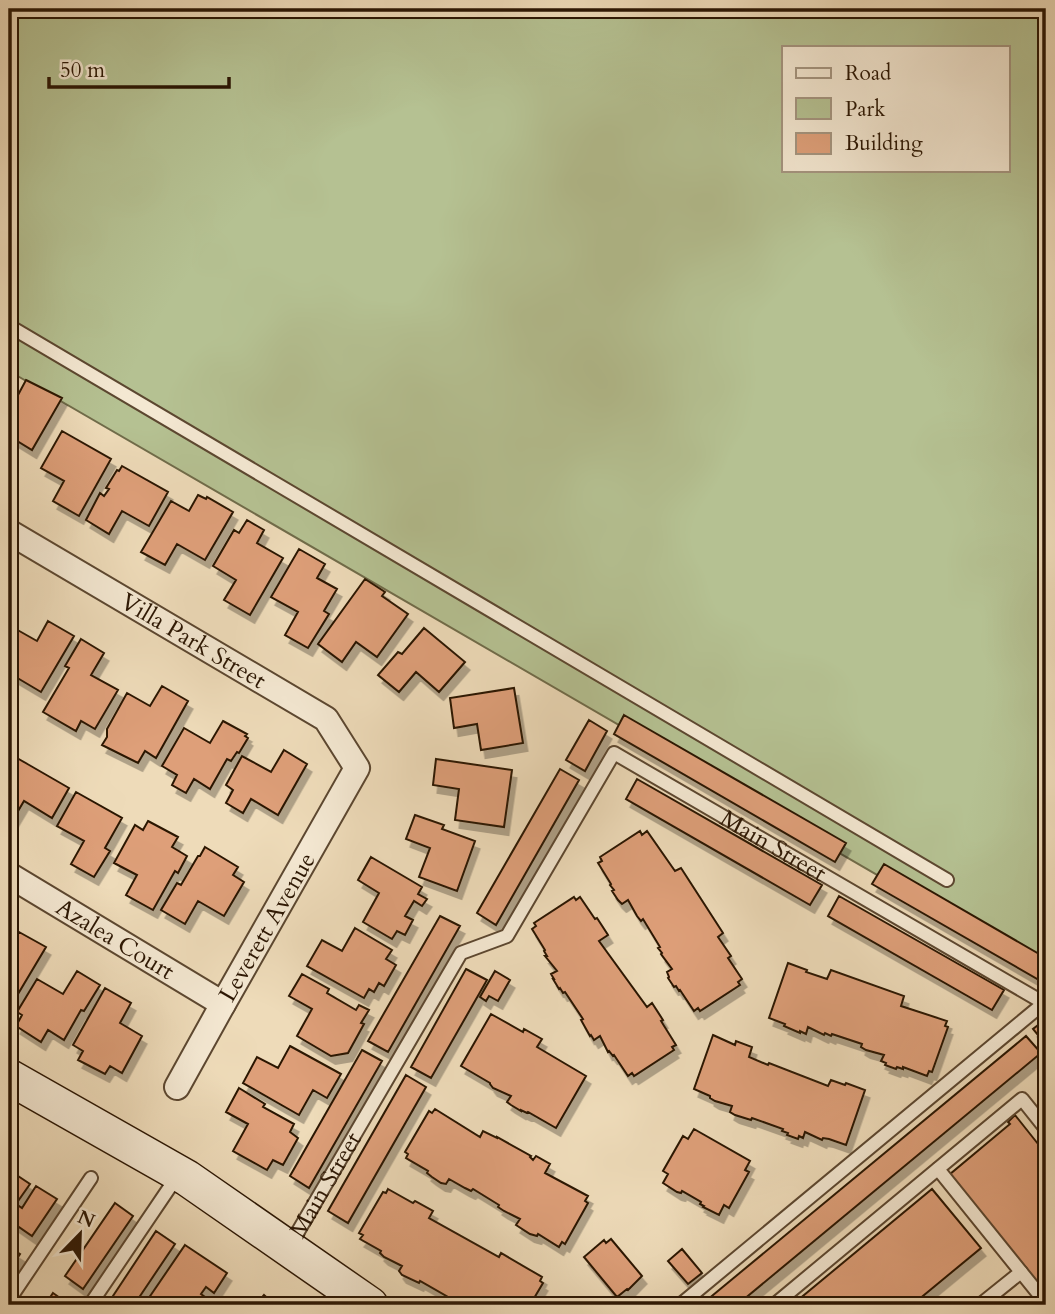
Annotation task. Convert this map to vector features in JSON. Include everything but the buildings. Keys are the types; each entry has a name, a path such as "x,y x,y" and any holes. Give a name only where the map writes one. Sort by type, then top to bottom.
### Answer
{"street":[{"name":"Villa Park Street","path":"9,532 326,719 357,768"},
{"name":"Leverett Avenue","path":"177,1087 357,768"},
{"name":"Azalea Court","path":"9,875 223,1004"},
{"name":"Main Street","path":"9,1077 179,1173 370,1305"}],"lane":[{"path":"9,326 947,880"},
{"name":"Main Street","path":"288,1248 461,953 507,936 614,753 1044,1003 680,1305"},
{"path":"774,1305 1021,1099 1046,1129"},
{"path":"938,1169 1046,1303"},
{"path":"90,1305 179,1173"},
{"path":"9,1300 92,1178"},
{"path":"980,1305 1021,1272"}],"green space":[{"path":"9,9 1046,9 1046,973 9,371"}]}
